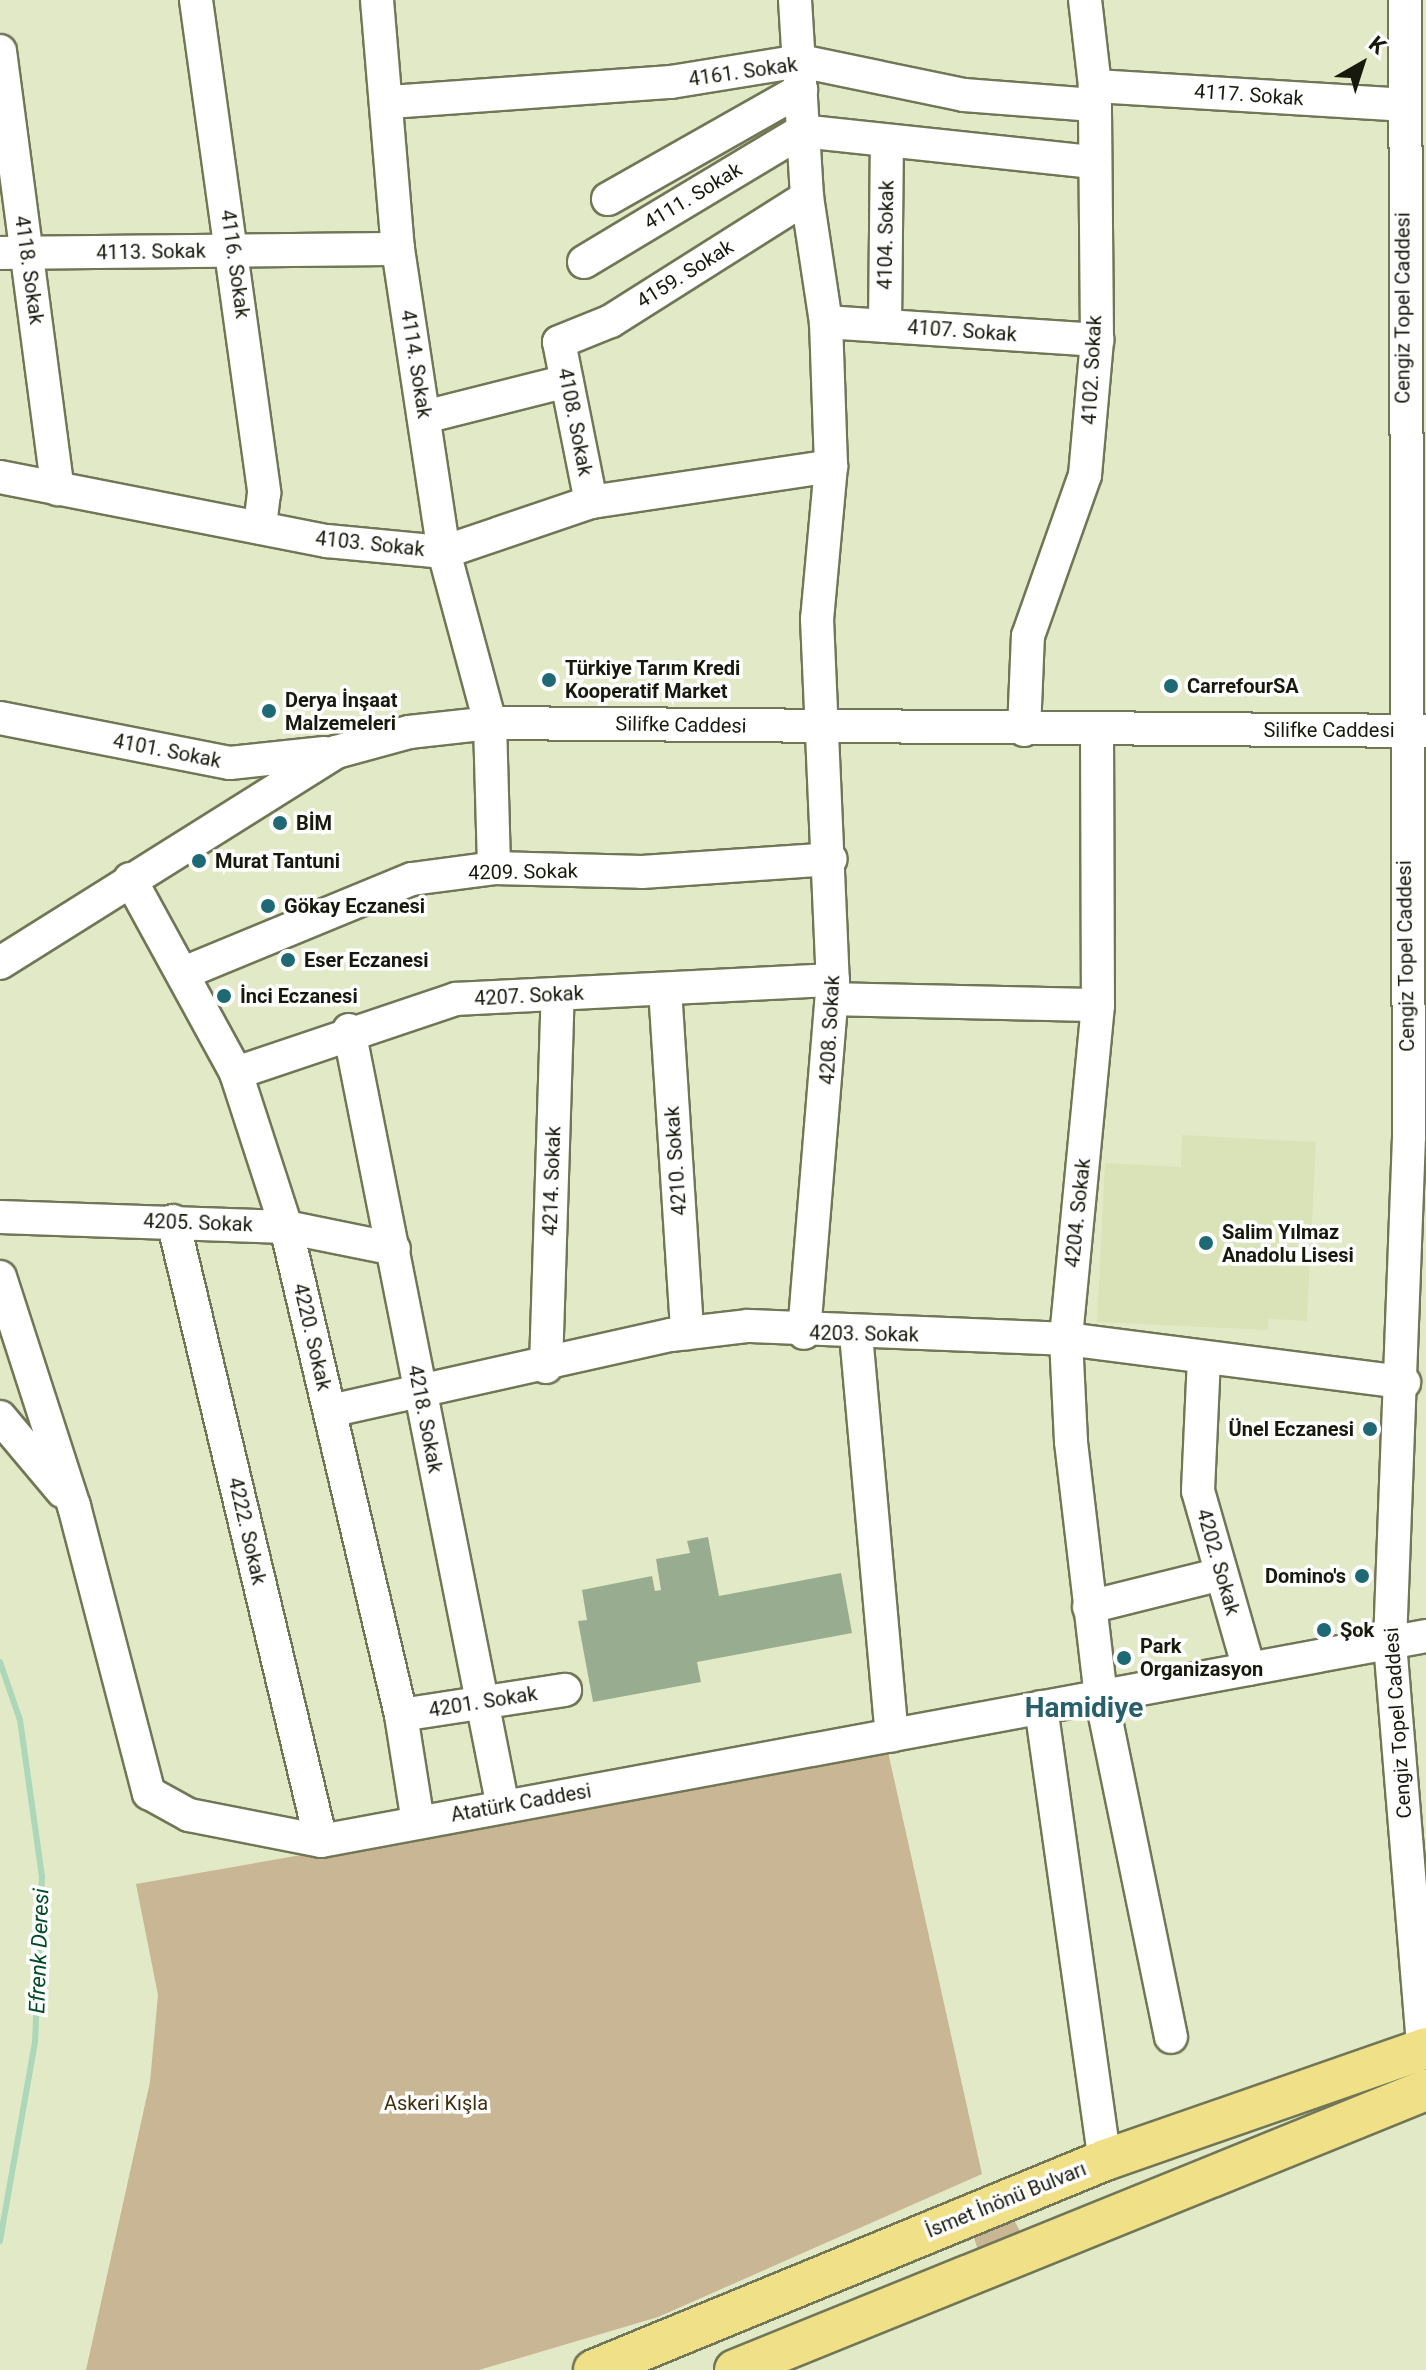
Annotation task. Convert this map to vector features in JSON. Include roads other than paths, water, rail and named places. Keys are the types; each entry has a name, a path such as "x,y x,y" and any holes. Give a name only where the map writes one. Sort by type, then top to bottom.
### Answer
{"main road":[{"name":"İsmet İnönü Bulvarı","path":"594,2370 1105,2160 1421,2050"},
{"path":"735,2370 982,2276 1426,2090"},
{"path":"1004,2200 1030,2216 1035,2252"},
{"path":"965,2215 959,2250 982,2276"}],"street":[{"name":"4116. Sokak","path":"196,0 234,251 264,493 260,528"},
{"name":"4114. Sokak","path":"377,0 390,102 398,249 444,552 490,723 494,868"},
{"name":"4208. Sokak","path":"795,0 807,197 826,322 831,466 817,619 818,727 831,859 832,989 804,1333"},
{"name":"4102. Sokak","path":"1024,730 1028,636 1085,475 1097,340 1091,162 1094,96 1085,0"},
{"name":"Cengiz Topel Caddesi","path":"1405,0 1403,105 1414,731 1417,1137 1404,1382 1414,1435 1390,1643 1423,2041 1421,2050"},
{"name":"4118. Sokak","path":"0,51 13,253 58,489"},
{"name":"4161. Sokak","path":"390,102 801,75 964,95 1094,96"},
{"path":"608,199 801,75"},
{"name":"4117. Sokak","path":"1094,96 1403,105"},
{"path":"802,131 887,145 1091,162"},
{"name":"4111. Sokak","path":"584,262 802,131"},
{"name":"4104. Sokak","path":"885,326 887,145"},
{"name":"4159. Sokak","path":"559,342 611,321 807,197"},
{"name":"4113. Sokak","path":"13,253 398,249"},
{"name":"4107. Sokak","path":"826,322 1097,340"},
{"name":"4108. Sokak","path":"559,342 591,502"},
{"path":"424,417 567,381"},
{"name":"4103. Sokak","path":"0,477 260,528 444,552 591,502 831,466"},
{"name":"4101. Sokak","path":"0,718 230,763 336,752"},
{"name":"Silifke Caddesi","path":"0,963 336,752 409,732 490,723 1414,731"},
{"name":"4204. Sokak","path":"1097,729 1098,1005 1066,1339 1089,1607 1101,1696 1171,2037"},
{"name":"4209. Sokak","path":"186,972 346,900 412,879 494,868 642,872 831,859"},
{"name":"4220. Sokak","path":"130,879 186,972 236,1073 286,1227 401,1715 418,1822"},
{"name":"4207. Sokak","path":"236,1073 349,1030 456,999 665,989 832,989 1098,1005"},
{"name":"4210. Sokak","path":"665,989 687,1333"},
{"name":"4214. Sokak","path":"546,1367 558,995"},
{"name":"4218. Sokak","path":"349,1030 503,1807"},
{"name":"4205. Sokak","path":"0,1217 286,1227 394,1249"},
{"name":"4222. Sokak","path":"173,1221 321,1841"},
{"name":"Atatürk Caddesi","path":"0,1277 74,1506 149,1793 189,1815 321,1841 1426,1636"},
{"name":"4203. Sokak","path":"330,1411 546,1367 687,1333 748,1326 804,1333 1066,1339 1404,1382"},
{"path":"856,1334 892,1735"},
{"name":"4202. Sokak","path":"1204,1358 1198,1491 1249,1669"},
{"path":"0,1417 74,1506"},
{"path":"1089,1607 1221,1574"},
{"name":"4201. Sokak","path":"401,1715 565,1690"},
{"path":"1041,1707 1105,2160"}],"waterway":[{"name":"Efrenk Deresi","path":"0,1662 20,1720 42,1876 35,2042 0,2241"}],"place":[{"name":"Türkiye Tarım Kredi Kooperatif Market","path":"549,680"},
{"name":"CarrefourSA","path":"1171,686"},
{"name":"Derya İnşaat Malzemeleri","path":"269,711"},
{"name":"BİM","path":"280,823"},
{"name":"Murat Tantuni","path":"199,861"},
{"name":"Gökay Eczanesi","path":"268,906"},
{"name":"Eser Eczanesi","path":"288,960"},
{"name":"İnci Eczanesi","path":"224,996"},
{"name":"Salim Yılmaz Anadolu Lisesi","path":"1206,1243"},
{"name":"Ünel Eczanesi","path":"1370,1429"},
{"name":"Domino's","path":"1362,1576"},
{"name":"Şok","path":"1324,1630"},
{"name":"Park Organizasyon","path":"1124,1658"}],"district":[{"name":"Hamidiye","path":"1084,1708"}],"park label":[{"name":"Askeri Kışla","path":"436,2103"}]}
